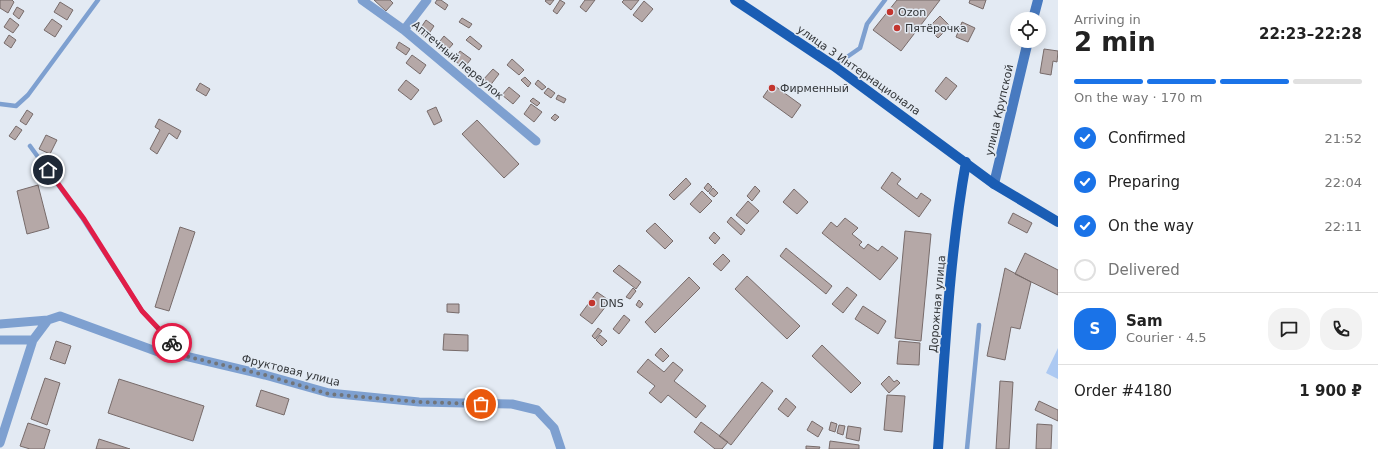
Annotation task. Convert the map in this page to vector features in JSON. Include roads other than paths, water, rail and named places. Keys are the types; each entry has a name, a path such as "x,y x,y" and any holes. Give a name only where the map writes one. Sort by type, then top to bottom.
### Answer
{"main road":[{"name":"улица 3 Интернационала","path":"736,0 834,66 994,184 1058,222"},
{"path":"1035,12 1038,0"},
{"name":"улица Крупской","path":"994,184 1026,48"},
{"name":"Дорожная улица","path":"938,449 951,272 958,203 966,162"}],"street":[{"name":"Аптечный переулок","path":"362,0 404,30 536,141"},
{"path":"404,30 427,0"},
{"name":"Фруктовая улица","path":"0,324 48,320 60,316 161,353 185,356 265,375 329,394 419,402 512,404 537,410 554,428 561,449"},
{"path":"0,443 33,340 48,320"},
{"path":"0,340 33,340"}],"lane":[{"path":"0,104 16,106 28,95 98,0"},
{"path":"834,66 860,48 867,24 885,0"},
{"path":"30,146 84,219 142,311 185,356"},
{"path":"967,449 979,325"}],"place":[{"name":"Ozon","path":"890,12"},
{"name":"Пятёрочка","path":"897,28"},
{"name":"Фирменный","path":"772,88"},
{"name":"DNS","path":"592,303"}]}
